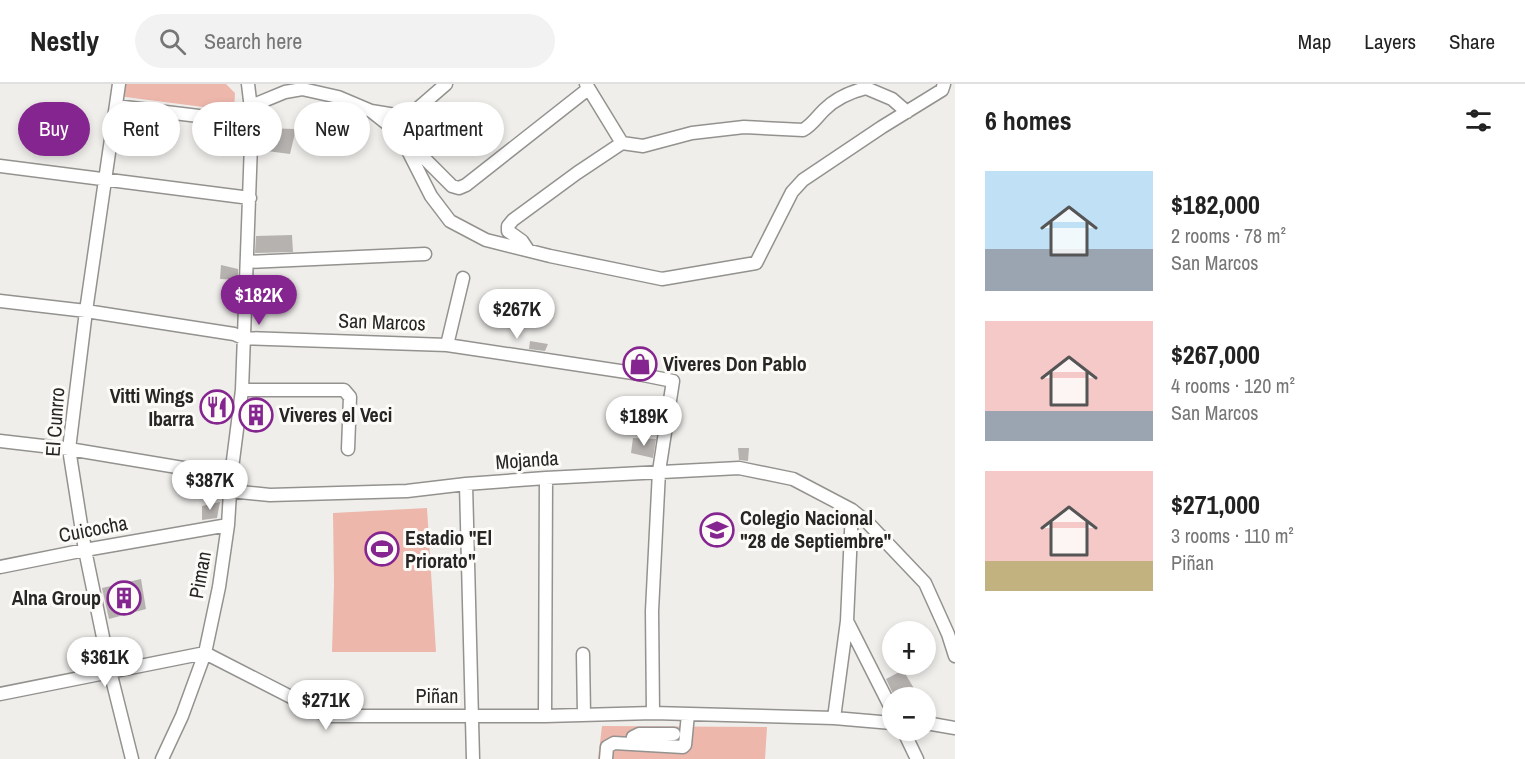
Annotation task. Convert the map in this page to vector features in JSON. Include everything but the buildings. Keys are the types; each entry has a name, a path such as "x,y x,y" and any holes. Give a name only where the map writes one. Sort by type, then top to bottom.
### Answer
{"street":[{"name":"El Cunrro","path":"117,102 119,84"},
{"name":"Piman","path":"248,84 251,102"},
{"path":"268,102 285,92 302,88 338,97 371,111 408,117 446,84"},
{"path":"411,156 431,196 450,221 486,240 662,279 756,263 792,192 802,180 942,90 944,84"},
{"path":"504,154 587,87 622,143"},
{"path":"528,250 522,241 508,231 508,226 513,220 577,172 622,143 643,146 692,133 744,127 803,130 811,125 825,109 845,95 866,88 891,99 907,111"},
{"path":"371,111 382,120"},
{"name":"El Cunrro","path":"109,156 86,311 69,449 110,671 132,759"},
{"name":"Piman","path":"162,759 182,716 205,653 219,587 242,390 251,156"},
{"path":"422,156 452,186 459,188 502,156"},
{"path":"0,166 250,198"},
{"path":"247,262 425,254"},
{"path":"447,345 463,278"},
{"name":"San Marcos","path":"0,301 86,311 234,334 243,338 447,345 673,381 659,471"},
{"path":"242,390 344,390 350,397 348,449"},
{"path":"0,441 69,449 231,476"},
{"name":"Mojanda","path":"230,491 270,495 407,491 546,478 739,468 793,479 852,510 868,523 925,583 948,634 955,656"},
{"path":"653,713 652,611 659,471"},
{"path":"545,716 546,478"},
{"path":"466,484 473,759"},
{"path":"834,718 847,621 852,510"},
{"name":"Cuicocha","path":"0,567 228,525"},
{"path":"847,621 882,690"},
{"path":"0,694 205,653"},
{"name":"Piñan","path":"205,653 328,716 545,716 653,713 834,718 882,722"},
{"path":"583,654 584,715"},
{"path":"606,759 607,747 610,744 632,743 683,747 688,714"},
{"path":"936,725 955,728"},
{"path":"632,743 633,737 639,734 674,734"},
{"path":"908,741 917,759"}],"shaded area":[{"path":"120,84 226,84 235,93 234,102 192,102 192,106 180,104 180,102 118,96"},
{"name":"Estadio \"El Priorato\"","path":"427,508 436,652 332,652 333,513"},
{"path":"602,726 767,727 765,759 598,759"}],"place":[{"name":"Viveres Don Pablo","path":"640,364"},
{"name":"Vitti Wings Ibarra","path":"217,407"},
{"name":"Viveres el Veci","path":"256,415"},
{"name":"Colegio Nacional \"28 de Septiembre\"","path":"717,530"},
{"name":"Estadio \"El Priorato\"","path":"382,549"},
{"name":"Alna Group","path":"124,598"}]}
